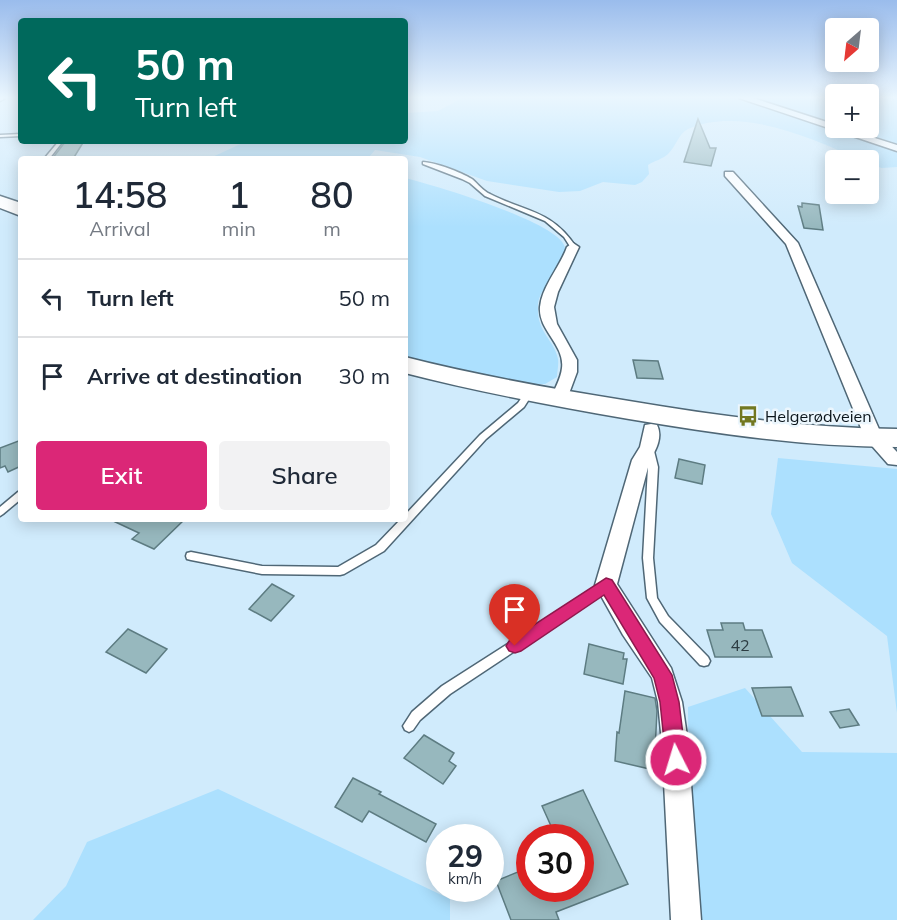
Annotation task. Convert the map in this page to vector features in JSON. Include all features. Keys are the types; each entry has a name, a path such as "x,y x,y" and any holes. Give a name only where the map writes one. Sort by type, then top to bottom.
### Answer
{"main road":[{"path":"0,201 18,209"},
{"path":"408,366 559,399 734,428 888,445"}],"street":[{"path":"875,141 897,148"},
{"path":"729,174 792,243 888,445"},
{"path":"559,399 570,366 568,354 549,322 547,308 550,296 570,259 573,247"},
{"path":"650,438 641,460 606,585 631,628 663,675 670,702 675,743 686,920"}],"lane":[{"path":"48,156 58,144"},
{"path":"425,163 469,180 488,195 510,202 551,222 567,234 573,247"},
{"path":"408,518 483,436 521,405 529,393"},
{"path":"650,438 653,467 648,558 652,598 664,619 704,661"},
{"path":"0,512 18,497"},
{"path":"190,556 262,570 340,571 380,548 404,522"},
{"path":"409,726 416,716 446,690 606,585"}],"shaded area":[{"path":"408,141 677,141 668,154 648,165 649,174 642,182 635,185 603,182 580,191 559,192 487,181 420,157 375,150 370,156 214,156 240,144 408,144"},
{"path":"815,141 897,141 897,167 879,167 879,150 836,150"},
{"path":"408,179 520,216 559,238 565,248 562,263 543,290 538,304 542,329 558,359 557,377 545,384 529,384 446,369 408,358"},
{"path":"778,458 897,469 897,713 887,636 792,563 771,514"},
{"path":"745,688 802,752 897,753 897,920 690,920 688,707"},
{"path":"218,789 426,888 426,902 450,902 450,920 33,920 66,886 87,842"}],"building":[{"path":"691,141 707,141 710,148 716,148 711,166 684,162"},
{"path":"63,144 82,144 75,156 54,156"},
{"path":"802,203 819,205 823,230 804,228 798,206 802,207"},
{"path":"633,360 658,361 663,379 637,378"},
{"path":"18,441 18,467 8,472 5,466 0,468 0,448"},
{"path":"679,459 705,465 702,484 675,478"},
{"path":"115,522 182,522 154,549 132,539 139,533"},
{"path":"272,584 294,596 271,621 249,609"},
{"path":"721,623 743,623 745,630 762,630 772,657 715,657 707,630 723,630"},
{"path":"128,629 167,649 146,673 106,652"},
{"path":"589,644 624,653 623,659 627,659 623,684 584,674"},
{"path":"791,687 803,716 762,716 752,688"},
{"path":"625,691 655,698 657,711 654,770 615,761 617,732 619,733"},
{"path":"849,709 859,725 840,728 830,712"},
{"path":"424,735 454,753 449,761 456,766 443,784 404,758"},
{"path":"353,778 436,824 426,824 426,842 369,811 362,822 335,807"},
{"path":"583,790 628,884 594,897 594,824 550,824 542,806"},
{"path":"516,873 516,902 582,902 556,912 559,920 511,920 504,902 504,878"}],"place":[{"name":"Helgerødveien","path":"748,416"}],"route":[{"path":"515,646 606,585 617,606 663,675 670,702 676,760"}]}
